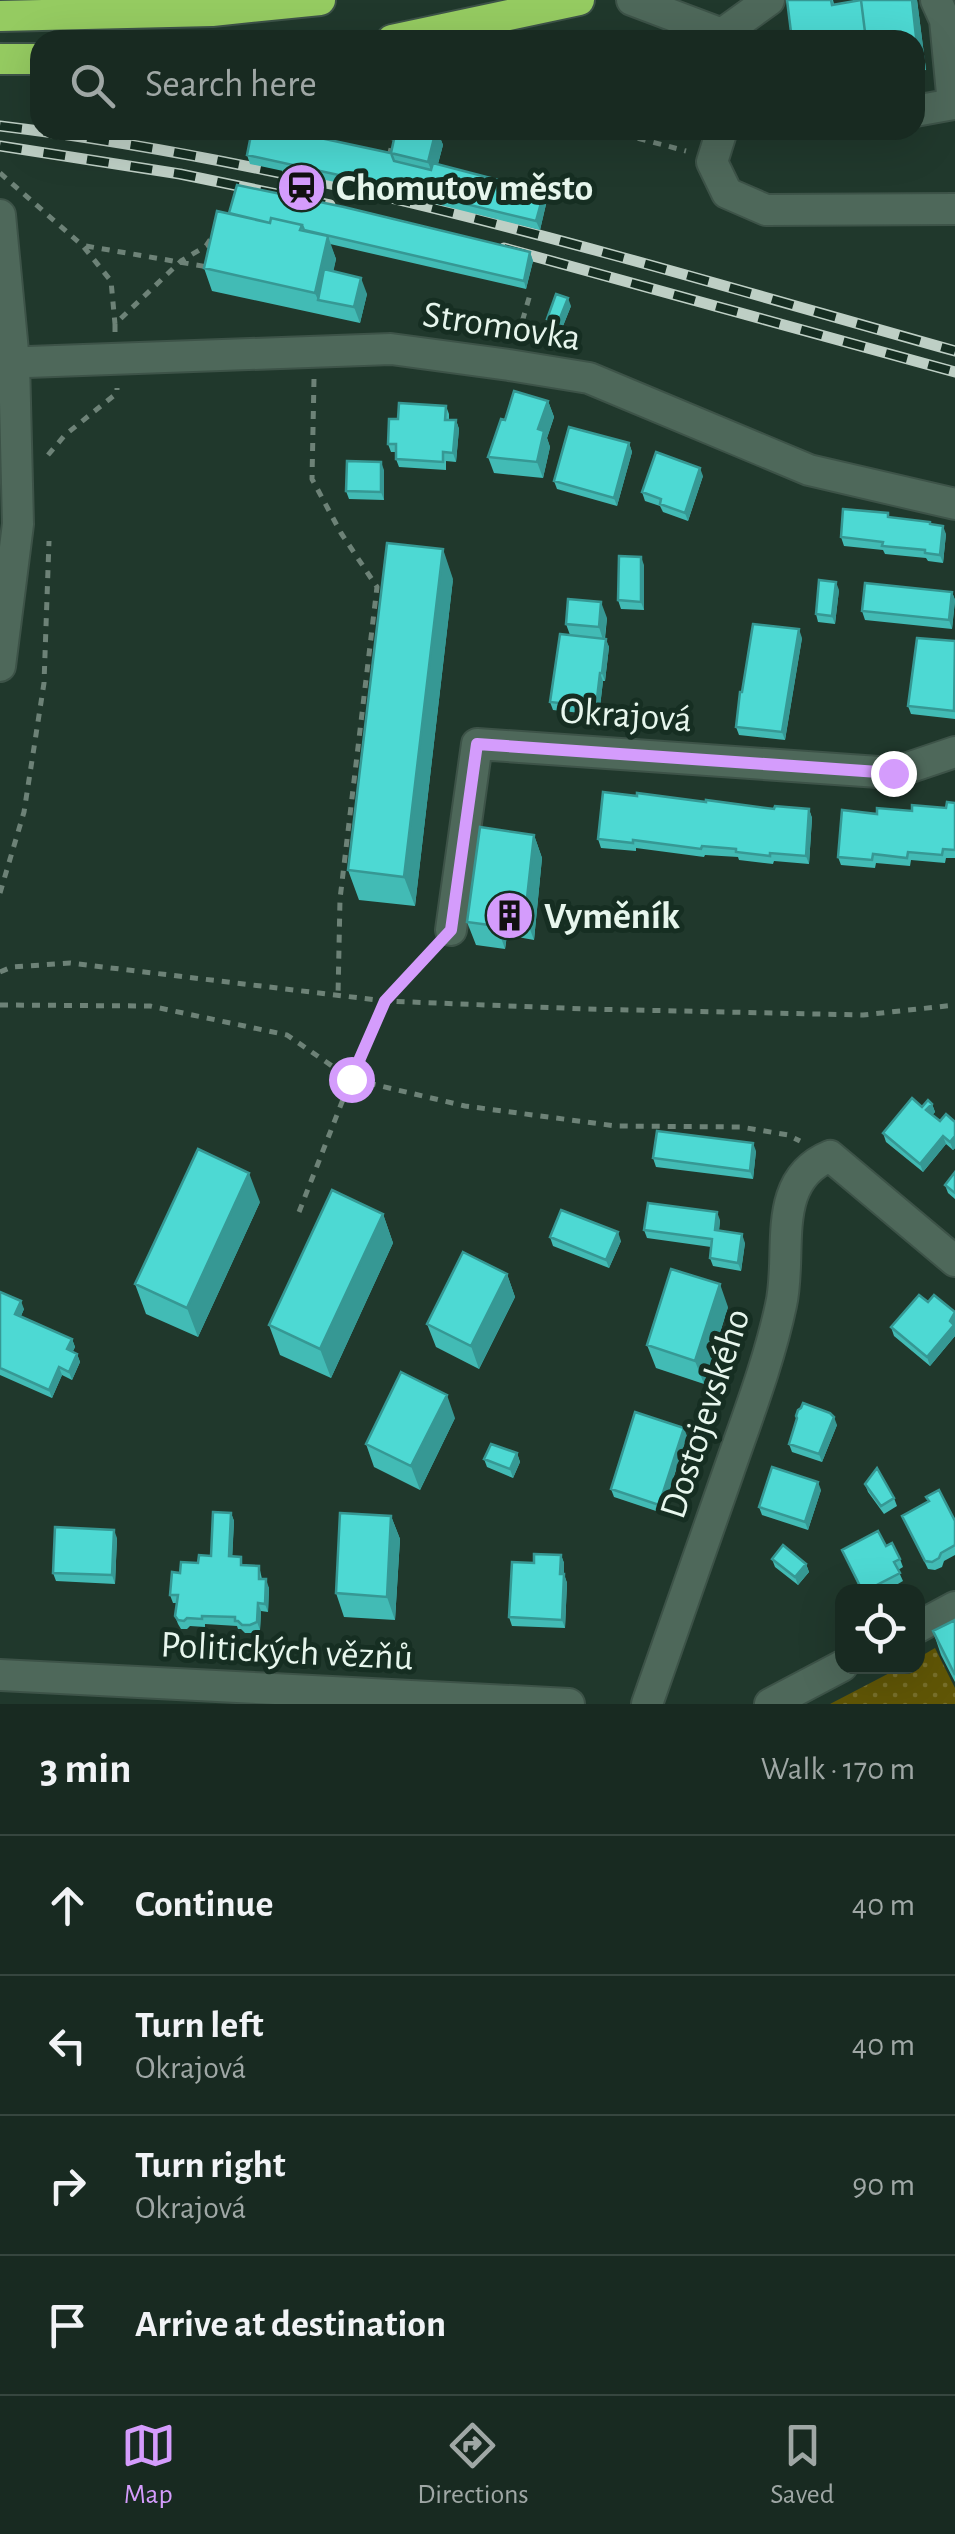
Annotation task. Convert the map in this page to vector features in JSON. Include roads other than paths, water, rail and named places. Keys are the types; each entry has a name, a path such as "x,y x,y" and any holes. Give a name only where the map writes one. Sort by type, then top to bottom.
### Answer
{"highway":[{"path":"0,16 212,11 320,0"},
{"path":"439,30 579,0"}],"street":[{"path":"632,0 707,30"},
{"path":"733,30 769,0"},
{"path":"925,108 954,103 945,20 936,0"},
{"path":"719,140 712,162 727,194 766,210 955,209"},
{"path":"0,215 18,524 0,666"},
{"name":"Stromovka","path":"7,362 390,348 509,365 590,378 809,470 955,504"},
{"name":"Okrajová","path":"451,930 477,744 893,773 955,752"},
{"name":"Dostojevského","path":"647,1704 756,1393 782,1302 793,1187 815,1162 830,1156 955,1261"},
{"path":"925,1623 955,1607"},
{"path":"770,1704 835,1670"},
{"name":"Politických vězňů","path":"0,1675 569,1704"}],"railway":[{"path":"0,126 30,130"},
{"path":"100,140 242,165 481,220 955,351"},
{"path":"0,146 180,174 330,205"},
{"path":"504,248 955,372"}],"place":[{"name":"Chomutov město","path":"301,187"},
{"name":"Vyměník","path":"509,915"}]}
